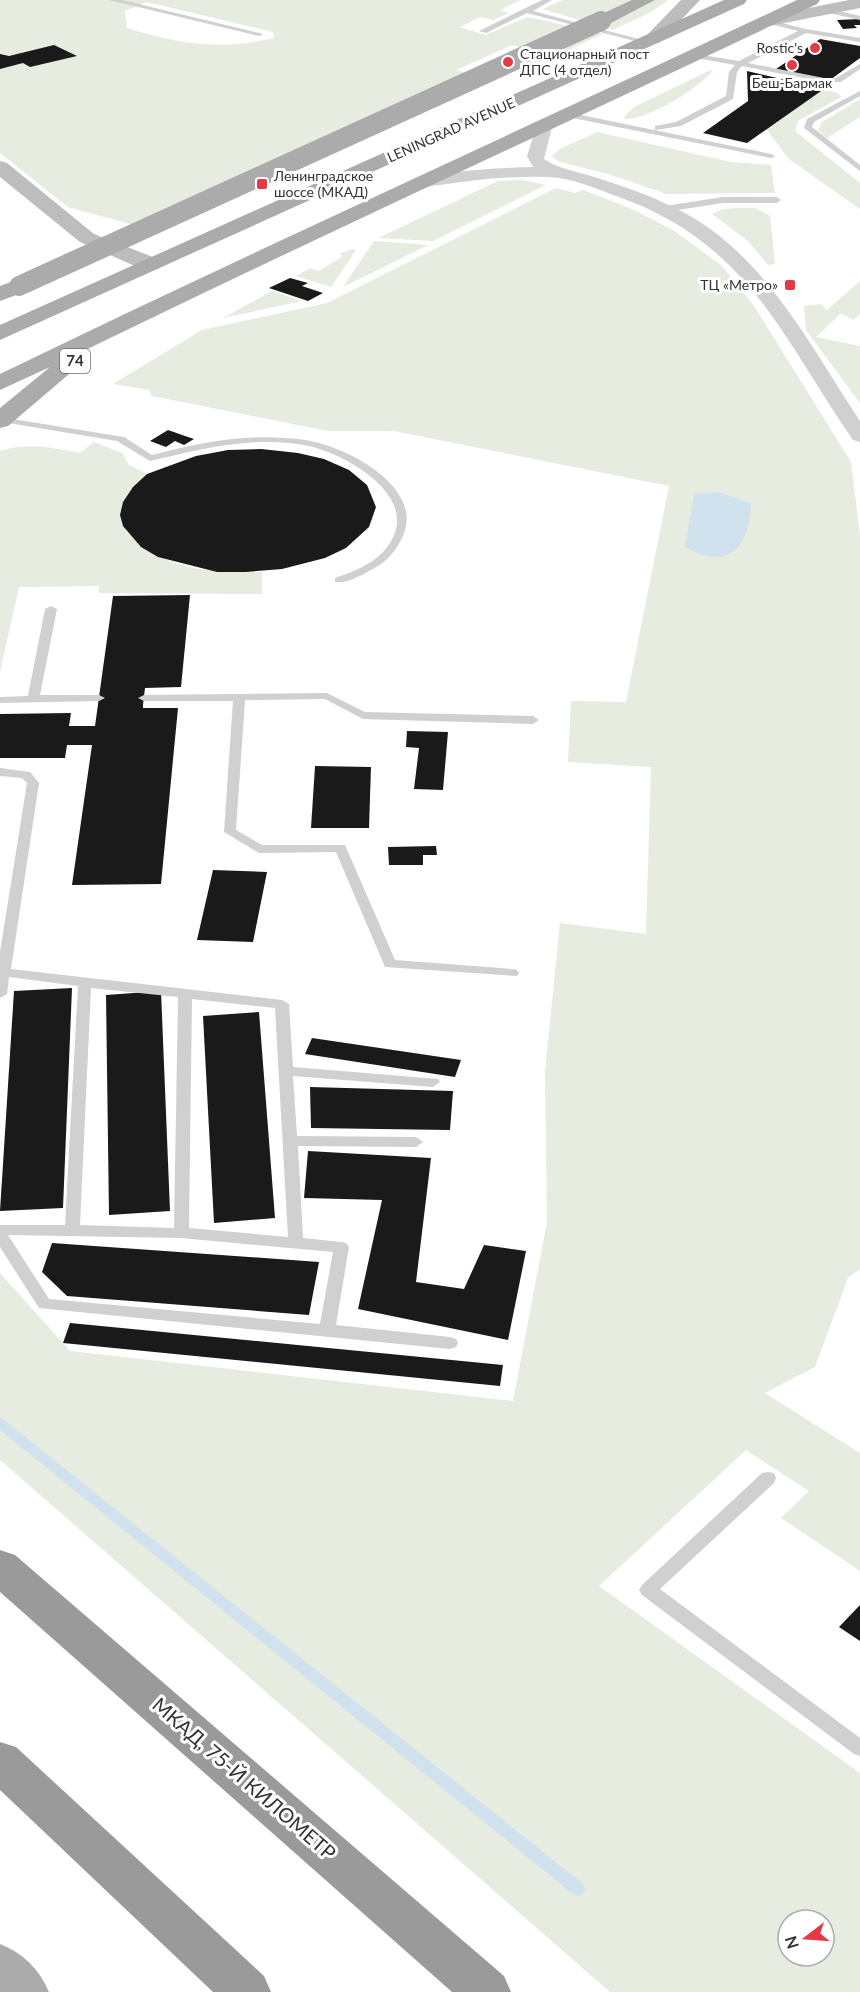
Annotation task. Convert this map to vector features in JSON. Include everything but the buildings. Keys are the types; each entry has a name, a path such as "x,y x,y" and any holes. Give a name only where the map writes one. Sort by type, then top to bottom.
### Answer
{"highway":[{"name":"МКАД, 75-Й КИЛОМЕТР","path":"0,1567 487,1992"},
{"path":"0,1761 247,1992"}],"main road":[{"path":"0,294 646,0"},
{"name":"LENINGRAD AVENUE","path":"0,333 738,0"},
{"path":"0,383 418,183 699,56 811,0"},
{"name":"74","path":"1,420 26,396 155,307"},
{"path":"0,1966 25,1992"}],"street":[{"path":"649,41 691,0"},
{"path":"769,21 827,10 859,7"},
{"path":"544,127 535,156 537,162 553,172"},
{"path":"0,167 87,238 150,264"},
{"path":"418,183 494,173 553,172 588,180 665,208 698,228 741,266 790,330 860,436"}],"lane":[{"path":"113,0 259,34"},
{"path":"483,31 548,0"},
{"path":"526,11 649,41"},
{"path":"769,21 805,31 860,40"},
{"path":"650,129 678,124 730,97 733,72 740,64 805,31"},
{"path":"699,56 824,80 860,91"},
{"path":"824,80 838,80 860,66"},
{"path":"860,91 810,121 808,128 860,170"},
{"path":"571,115 617,126 650,129 771,156"},
{"path":"665,208 723,200 777,200"},
{"path":"1,420 120,439 150,458 210,445 272,440 309,443 361,463 388,483 400,508 400,530 390,552 365,570 339,580"},
{"path":"33,699 51,609"},
{"path":"144,698 327,696 363,715 533,720"},
{"path":"239,697 230,832 259,849 341,848 390,964 512,973"},
{"path":"0,699 99,698"},
{"path":"0,772 26,775 33,783 0,994"},
{"path":"2,972 282,1004 296,1243"},
{"path":"72,1230 85,983"},
{"path":"181,1233 185,994"},
{"path":"285,1071 433,1082"},
{"path":"290,1141 416,1142"},
{"path":"0,1230 181,1233 341,1247 327,1330"},
{"path":"0,1235 44,1305 450,1343"},
{"path":"768,1478 648,1590 860,1748"}],"shaded area":[{"path":"0,0 521,0 500,10 509,13 493,20 480,17 460,27 485,35 528,17 603,34 552,57 512,45 456,70 469,74 137,226 68,207 0,153","holes":["147,2 273,32 274,38 254,42 217,45 182,42 127,28 125,11"]},
{"path":"562,0 668,0 651,12 613,30 543,9"},
{"path":"713,69 708,76 686,93 657,110 631,119 623,118 634,107"},
{"path":"824,89 838,93 841,97 798,121 795,131 860,183 860,209 789,159 766,129"},
{"path":"860,99 860,117 827,138 818,130 822,122"},
{"path":"597,132 731,162 771,165 775,193 667,194 608,174 560,162 552,157 558,150"},
{"path":"522,180 546,185 433,241 378,238 498,181"},
{"path":"556,188 575,193 583,190 632,209 673,230 721,265 754,306 851,462 860,536 860,1269 848,1278 815,1367 765,1393 860,1453 860,1571 781,1518 809,1491 746,1450 599,1586 860,1773 860,1992 610,1992 0,1460 0,1273 70,1351 513,1401 547,1222 545,1071 560,923 646,934 651,767 568,762 571,701 626,702 669,486 394,431 328,431 152,396 149,390 113,384 202,330 327,303"},
{"path":"756,208 770,216 775,264 768,265 748,241 712,214 723,209"},
{"path":"374,241 428,245 343,287"},
{"path":"352,249 356,250 331,287 296,276 310,268 319,271 343,256 339,254"},
{"path":"860,281 860,314 853,320 841,313 816,337 860,346 860,403 806,330 804,306 821,304 827,310"},
{"path":"272,291 302,301 223,318"},
{"path":"94,442 122,453 129,465 147,474 124,501 121,517 129,533 142,546 173,562 190,567 226,572 262,572 262,594 99,593 98,586 19,587 0,672 0,451 30,446 80,453"}],"water":[{"path":"718,492 751,503 750,519 741,543 724,556 713,557 685,547 694,494"}],"waterway":[{"path":"0,1423 578,1889"}],"place":[{"name":"Rostic's","path":"815,48"},
{"name":"Стационарный пост ДПС (4 отдел)","path":"508,62"},
{"name":"Беш-Бармак","path":"792,65"},
{"name":"Ленинградское шоссе (МКАД)","path":"262,184"},
{"name":"ТЦ «Метро»","path":"790,285"}]}
